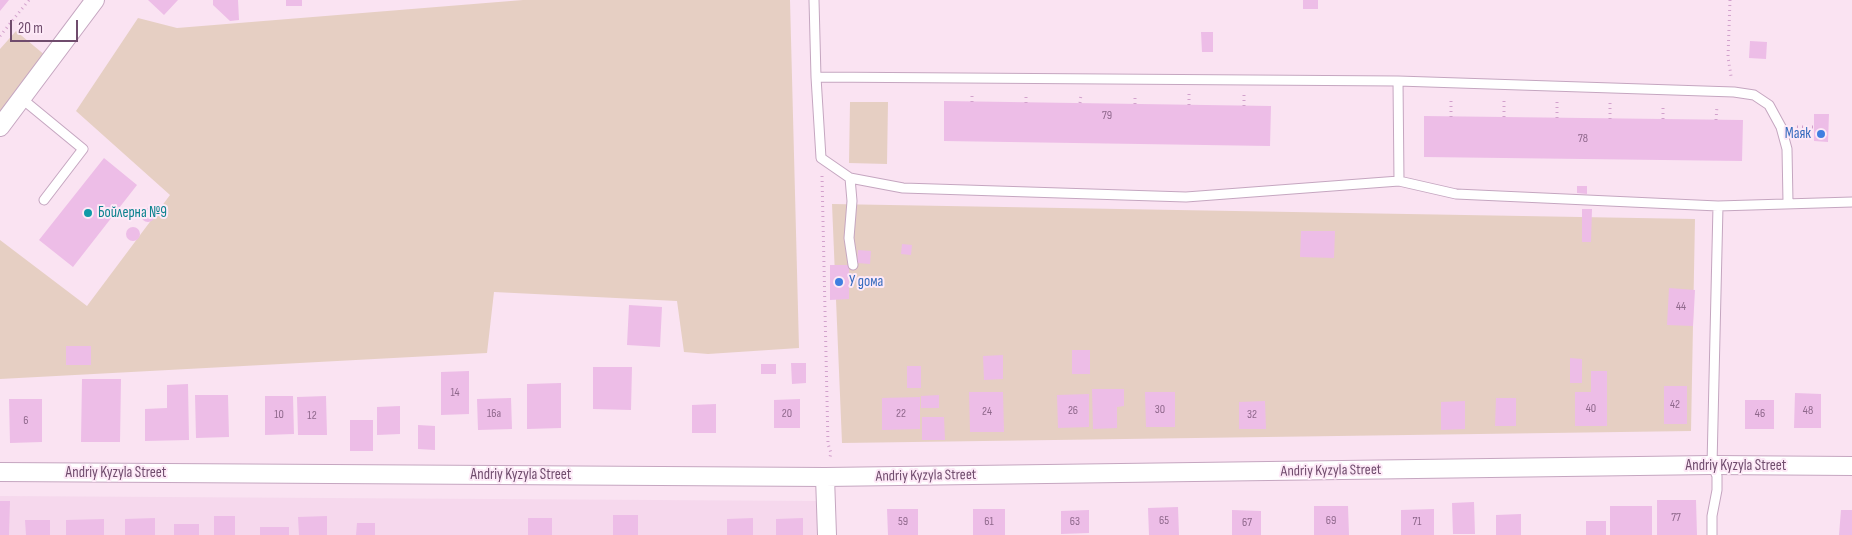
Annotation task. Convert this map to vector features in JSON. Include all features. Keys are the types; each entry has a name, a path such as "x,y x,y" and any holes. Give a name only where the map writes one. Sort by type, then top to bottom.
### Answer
{"street":[{"path":"0,126 95,0"},
{"name":"Andriy Kyzyla Street","path":"0,472 825,477 1712,465 1852,466"},
{"path":"825,477 828,535"}],"lane":[{"path":"814,0 821,158 850,178 903,188 1186,197 1400,181 1456,194 1718,206 1788,202 1852,202"},
{"path":"816,77 1398,81 1734,92 1754,95 1769,105 1781,127 1787,149 1788,202"},
{"path":"1398,81 1400,181"},
{"path":"21,98 83,149 44,200"},
{"path":"850,178 852,201 849,238 853,265"},
{"path":"1712,535 1712,516 1717,490 1717,476 1712,465 1718,206"}],"path":[{"path":"0,36 29,0"},
{"path":"1730,0 1728,57 1734,92"},
{"path":"821,158 828,444 831,453 825,477"}],"shaded area":[{"path":"523,0 790,0 799,348 708,354 684,352 677,301 494,292 487,353 0,379 0,240 87,306 170,195 76,111 138,18 177,28"},
{"path":"16,31 46,56 0,111 0,49"},
{"path":"850,102 888,102 887,164 849,163"},
{"path":"832,204 1695,219 1691,431 842,443"},
{"path":"0,496 818,501 819,535 0,535"}],"building":[{"path":"0,0 9,0 0,11"},
{"path":"148,0 178,0 164,15"},
{"path":"213,0 238,0 239,20 230,21 213,5"},
{"path":"286,0 302,0 302,6 286,6"},
{"path":"1303,0 1318,0 1318,9 1303,9"},
{"path":"1201,32 1213,32 1213,52 1202,52"},
{"path":"1750,41 1767,42 1766,59 1749,58"},
{"path":"944,101 1271,106 1270,146 944,141"},
{"name":"Маяк","path":"1814,114 1829,114 1828,142 1814,141"},
{"path":"1424,116 1743,120 1742,161 1424,157"},
{"name":"Бойлерна №9","path":"104,158 137,185 73,267 39,240"},
{"path":"1577,186 1587,186 1587,194 1577,193"},
{"path":"145,208 151,208 155,215 151,222 145,222 141,218 141,212"},
{"path":"1582,209 1592,209 1591,242 1582,242"},
{"path":"130,227 136,227 140,234 136,241 130,241 126,237 126,231"},
{"path":"1301,231 1335,231 1334,258 1300,257"},
{"path":"902,244 912,245 911,255 901,254"},
{"path":"858,250 871,251 870,264 857,263"},
{"name":"У дома","path":"830,265 849,265 849,299 830,300"},
{"path":"1669,288 1695,290 1693,326 1667,325"},
{"path":"629,305 662,307 660,347 627,345"},
{"path":"66,346 91,346 91,365 66,365"},
{"path":"1072,350 1090,350 1090,374 1072,374"},
{"path":"1003,355 1003,379 984,380 983,356"},
{"path":"1570,358 1582,359 1582,383 1570,383"},
{"path":"791,363 806,363 806,383 792,384"},
{"path":"761,364 776,364 776,374 761,374"},
{"path":"907,366 921,366 921,388 907,388"},
{"path":"593,367 632,367 631,410 593,409"},
{"path":"469,371 469,414 441,415 441,372"},
{"path":"1591,371 1607,371 1607,426 1575,426 1575,392 1591,392"},
{"path":"82,379 121,379 120,442 81,442"},
{"path":"561,383 561,428 527,429 527,384"},
{"path":"188,384 189,440 145,441 145,409 167,408 167,385"},
{"path":"1664,386 1687,386 1687,424 1664,424"},
{"path":"1092,389 1124,389 1124,406 1117,407 1117,428 1093,429"},
{"path":"969,392 1003,392 1004,432 970,432"},
{"path":"1145,392 1175,392 1175,427 1146,427"},
{"path":"1795,393 1821,394 1821,428 1794,428"},
{"path":"1089,394 1089,427 1058,428 1057,395"},
{"path":"195,395 228,395 229,437 196,438"},
{"path":"939,395 939,408 921,408 921,396"},
{"path":"265,396 293,396 294,434 265,435"},
{"path":"326,396 327,435 298,435 297,397"},
{"path":"920,397 920,429 882,430 882,398"},
{"path":"511,398 512,429 478,430 477,399"},
{"path":"1496,398 1516,398 1516,426 1495,426"},
{"path":"9,399 42,399 42,442 10,443"},
{"path":"800,399 800,428 774,428 774,400"},
{"path":"1745,400 1774,400 1774,429 1745,429"},
{"path":"1265,401 1266,429 1239,429 1239,402"},
{"path":"1465,401 1465,429 1441,430 1441,402"},
{"path":"716,404 716,433 692,433 692,405"},
{"path":"400,406 400,434 377,435 377,407"},
{"path":"922,417 944,417 945,440 922,440"},
{"path":"350,420 373,420 373,451 350,451"},
{"path":"418,425 435,426 435,450 418,449"},
{"path":"1657,500 1696,500 1697,535 1657,535"},
{"path":"0,501 10,501 9,535 0,535"},
{"path":"1474,502 1475,534 1453,534 1452,503"},
{"path":"1314,506 1348,506 1349,535 1314,535"},
{"path":"1610,506 1652,506 1652,535 1610,535"},
{"path":"1178,507 1179,535 1149,535 1148,508"},
{"path":"887,509 918,509 918,535 888,535"},
{"path":"973,509 1005,509 1005,535 973,535"},
{"path":"1434,509 1434,535 1401,535 1401,510"},
{"path":"1089,510 1089,533 1061,534 1061,511"},
{"path":"1232,510 1261,511 1261,535 1232,535"},
{"path":"1841,510 1852,510 1852,535 1839,535"},
{"path":"1521,514 1521,535 1496,535 1496,515"},
{"path":"613,515 638,515 638,535 613,535"},
{"path":"214,516 235,516 235,535 214,535"},
{"path":"327,516 327,535 299,535 298,517"},
{"path":"155,518 155,535 125,535 125,519"},
{"path":"528,518 552,518 552,535 528,535"},
{"path":"753,518 753,535 727,535 727,519"},
{"path":"803,518 803,535 776,535 776,519"},
{"path":"104,519 104,535 66,535 66,520"},
{"path":"25,520 50,520 50,535 26,535"},
{"path":"1586,521 1606,521 1606,535 1586,535"},
{"path":"357,523 375,523 375,535 356,535"},
{"path":"174,524 199,524 199,535 174,535"},
{"path":"260,527 289,527 289,535 260,535"}],"place":[{"name":"Маяк","path":"1821,134"},
{"name":"Бойлерна №9","path":"88,213"},
{"name":"У дома","path":"839,282"}]}
